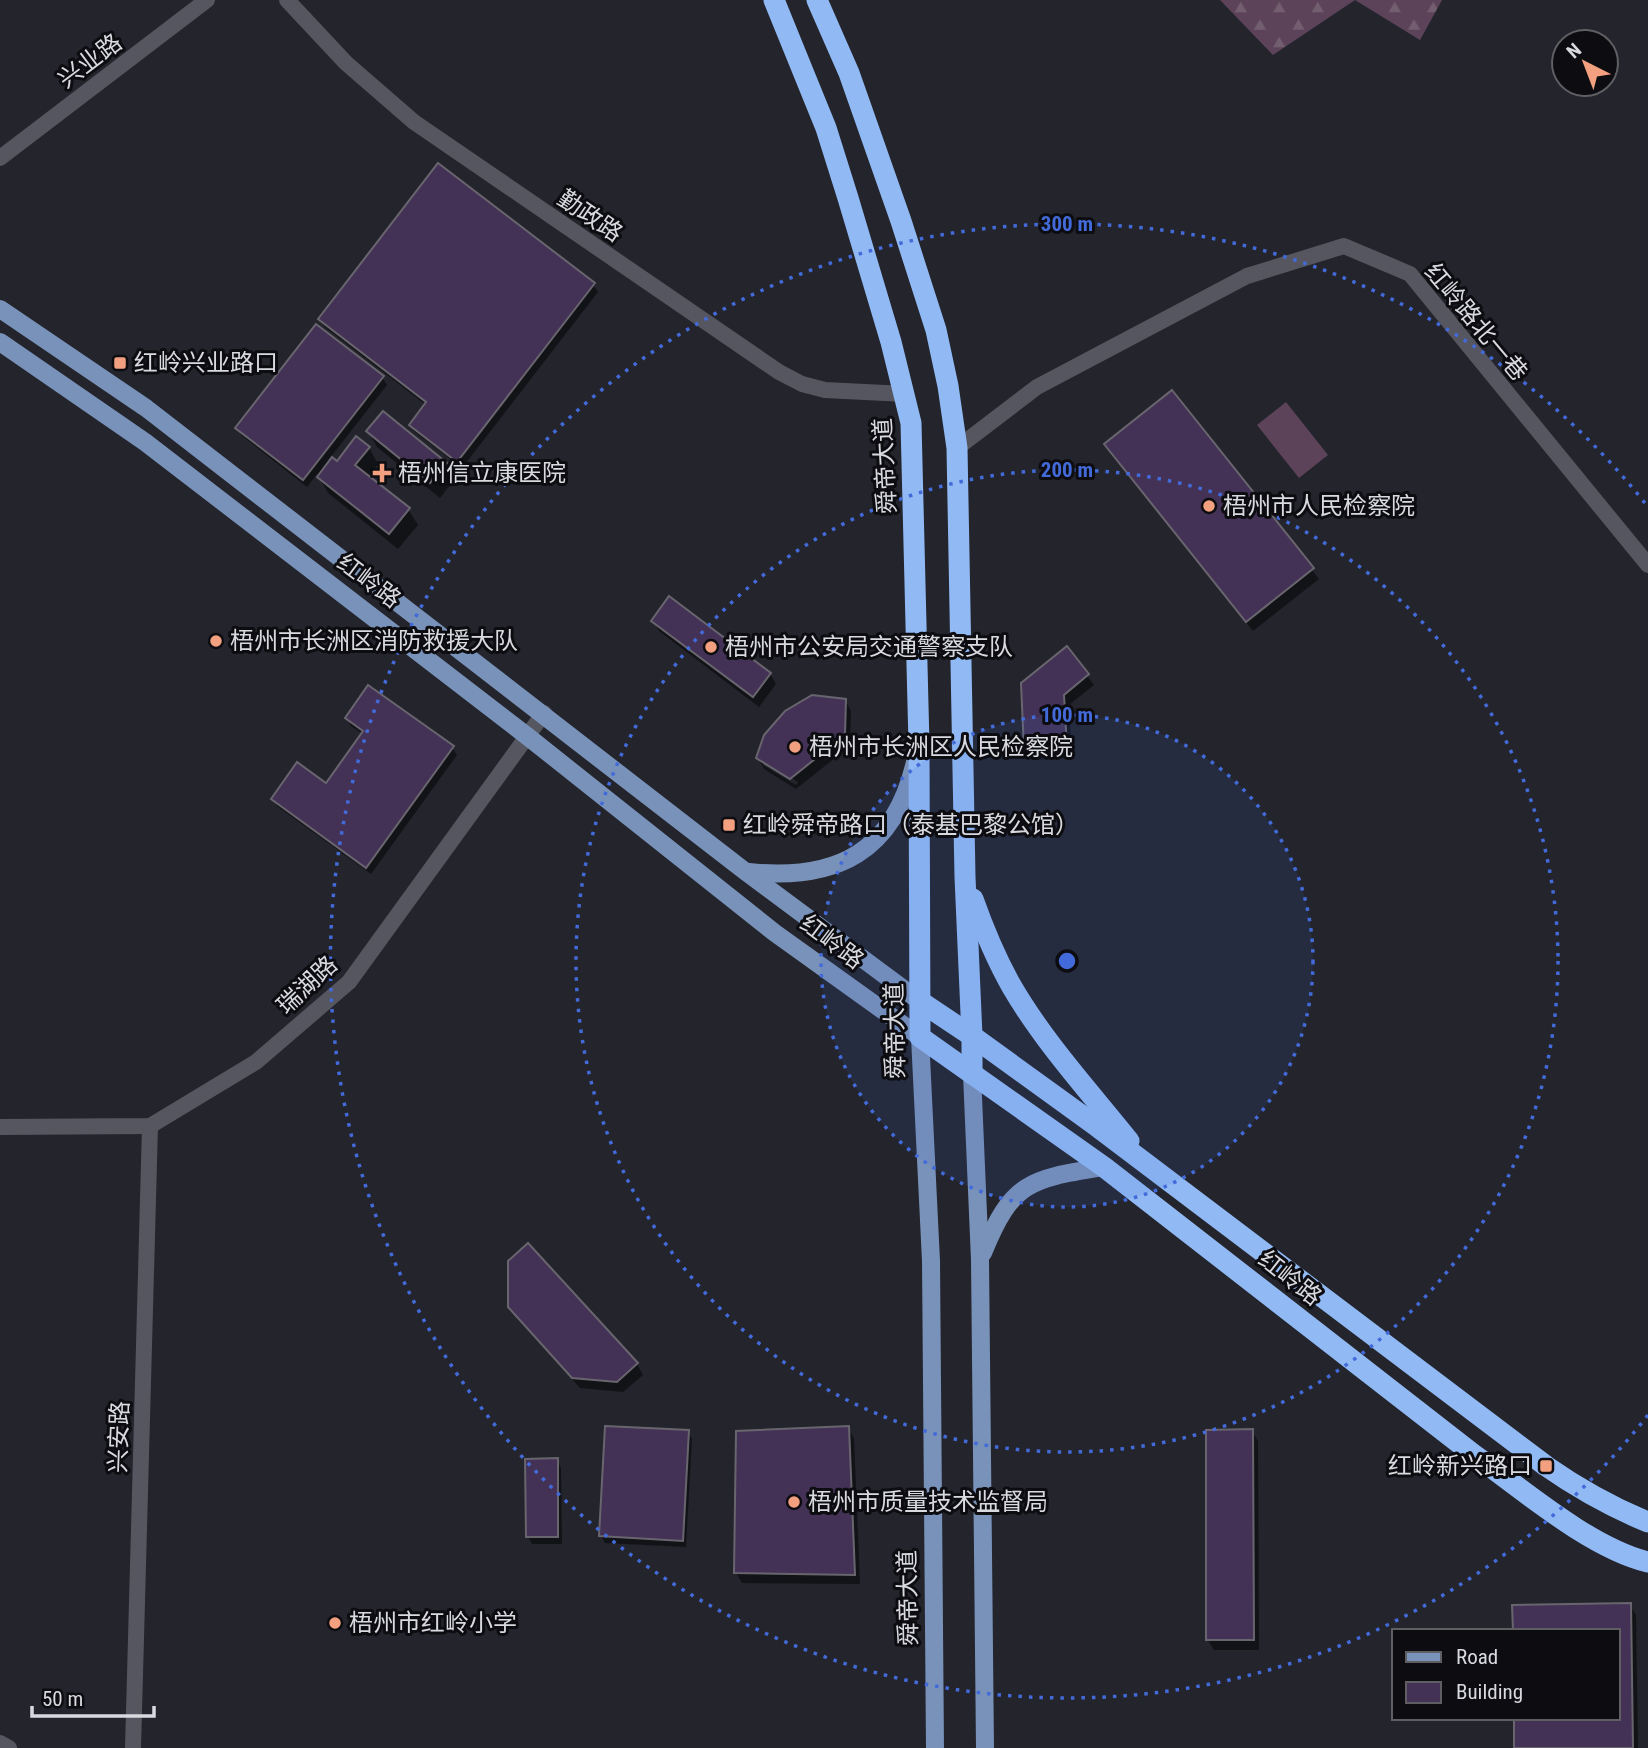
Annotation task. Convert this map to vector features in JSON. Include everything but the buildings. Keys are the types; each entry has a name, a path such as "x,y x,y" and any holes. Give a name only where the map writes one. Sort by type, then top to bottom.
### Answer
{"highway":[{"name":"舜帝大道","path":"774,0 826,128 905,394 911,423 919,746 920,1037"},
{"path":"817,0 849,73 901,220 936,330 957,448 965,877 972,1074"},
{"path":"965,877 987,939 1012,988 1036,1024 1150,1167"},
{"name":"红岭路","path":"921,1002 972,1036 1150,1167 1555,1472 1608,1505 1648,1522"},
{"name":"红岭路","path":"920,1037 1104,1167 1473,1454 1578,1530 1648,1562"}],"main road":[{"name":"红岭路","path":"0,309 146,408 544,713 746,872 921,1002"},
{"name":"红岭路","path":"0,342 156,451 527,736 775,933 920,1037"},
{"path":"746,872 775,875 804,873 837,865 870,845 884,832 899,807 911,780 919,746"},
{"name":"舜帝大道","path":"920,1037 931,1261 935,1748"},
{"path":"972,1074 980,1260 985,1748"},
{"path":"980,1260 996,1221 1013,1198 1036,1181 1104,1167"}],"street":[{"name":"兴业路","path":"0,158 208,0"},
{"name":"勤政路","path":"286,0 346,63 414,122 779,372 802,384 825,390 905,394"},
{"name":"红岭路北一巷","path":"957,448 1037,387 1247,276 1344,246 1410,274 1648,565"},
{"name":"瑞湖路","path":"150,1126 257,1062 349,982 544,713"},
{"path":"0,1127 150,1126"},
{"name":"兴安路","path":"133,1748 150,1126"},
{"path":"0,1744 9,1748"}],"green space":[{"path":"1220,0 1355,0 1273,55"},
{"path":"1355,0 1442,0 1420,40"},
{"path":"1286,402 1328,455 1299,478 1257,425"}],"place":[{"name":"红岭兴业路口","path":"120,363"},
{"name":"梧州信立康医院","path":"382,473"},
{"name":"梧州市人民检察院","path":"1209,506"},
{"name":"梧州市长洲区消防救援大队","path":"216,641"},
{"name":"梧州市公安局交通警察支队","path":"711,647"},
{"name":"梧州市长洲区人民检察院","path":"795,747"},
{"name":"红岭舜帝路口（泰基巴黎公馆）","path":"729,825"},
{"name":"红岭新兴路口","path":"1546,1466"},
{"name":"梧州市质量技术监督局","path":"794,1502"},
{"name":"梧州市红岭小学","path":"335,1623"}]}
